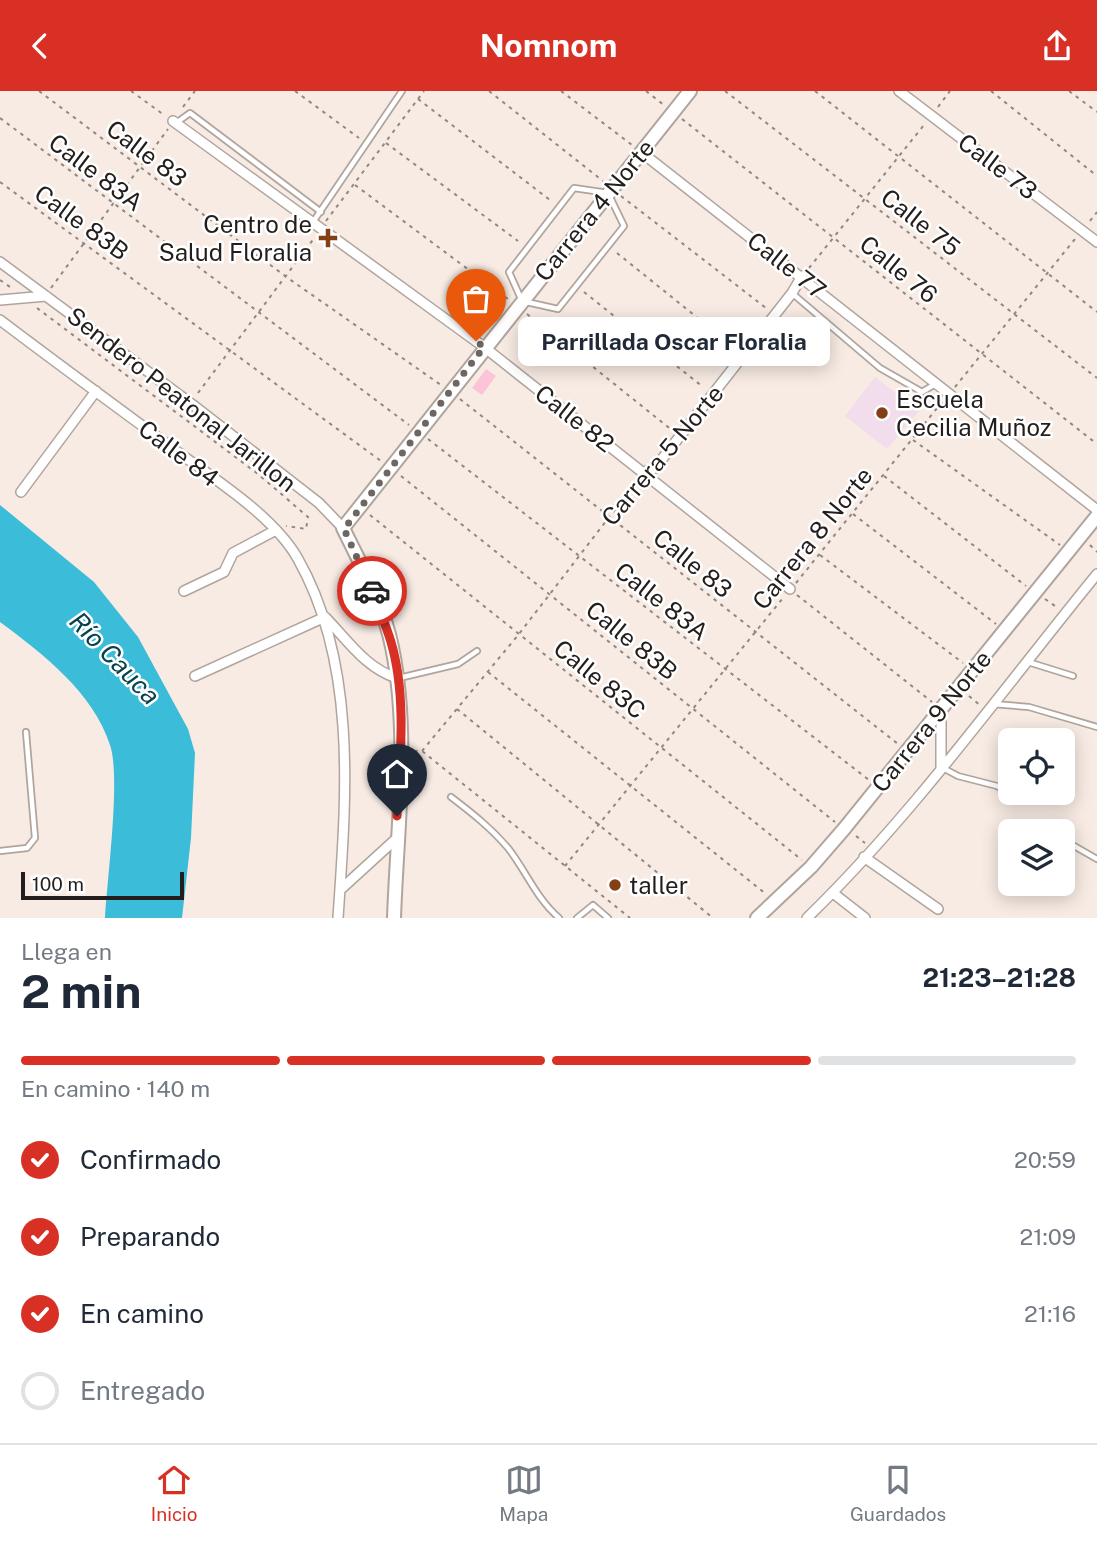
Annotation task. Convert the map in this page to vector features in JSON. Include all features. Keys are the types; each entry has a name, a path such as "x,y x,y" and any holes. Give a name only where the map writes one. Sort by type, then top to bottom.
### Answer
{"street":[{"name":"Carrera 4 Norte","path":"344,529 484,347 610,190 637,149 690,91"},
{"name":"Calle 73","path":"899,91 1097,242"},
{"name":"Calle 82","path":"174,122 484,347 790,589"},
{"name":"Calle 77","path":"637,149 1097,510"},
{"name":"Calle 84","path":"0,262 193,405 318,503 344,529"},
{"name":"Carrera 5 Norte","path":"644,472 655,468 793,293 802,276"},
{"path":"0,300 46,296"},
{"name":"Calle 84","path":"0,320 230,491 276,530 297,557 325,617"},
{"path":"21,492 96,391"},
{"name":"Carrera 9 Norte","path":"757,918 811,867 845,828 1097,516"},
{"path":"344,529 392,644 397,678 400,751 394,918"},
{"path":"184,591 224,572 233,553 276,530"},
{"name":"Carrera 9 Norte","path":"807,918 872,848 941,767 1097,574"},
{"path":"325,617 371,666 380,673 397,678"},
{"path":"195,676 325,617"},
{"path":"325,617 340,703 346,804 338,918"},
{"path":"941,709 941,767"},
{"path":"340,890 397,838"},
{"path":"864,857 938,909"},
{"path":"832,893 865,918"}],"lane":[{"path":"317,226 321,212 402,91"},
{"path":"174,122 190,113 321,212"},
{"path":"574,188 610,190 624,226 558,309 518,304 509,272 574,188"},
{"path":"793,293 880,367 922,392 937,383"},
{"path":"397,678 425,674 458,664 477,651"},
{"path":"1028,661 1073,675"},
{"path":"990,707 1029,707 1097,727"},
{"path":"0,851 27,848 35,838 26,732"},
{"path":"941,767 958,776 998,787"},
{"path":"452,797 486,824 509,850 542,903 559,918"},
{"path":"1075,846 1097,859"},
{"path":"577,918 593,905 608,918"}],"path":[{"name":"Calle 83","path":"39,91 285,277 442,385"},
{"path":"131,91 174,122"},
{"path":"46,296 195,91"},
{"path":"295,91 378,152"},
{"path":"198,393 285,277 317,226 354,184 424,91"},
{"path":"489,91 610,190 775,316"},
{"path":"561,91 637,149"},
{"path":"646,91 665,105"},
{"name":"Calle 75","path":"725,91 1097,378"},
{"path":"815,91 1097,312"},
{"path":"802,276 950,91"},
{"path":"991,91 1097,176"},
{"path":"1069,91 1097,112"},
{"path":"418,99 550,200"},
{"name":"Calle 83A","path":"0,118 257,314 410,426"},
{"name":"Calle 76","path":"681,118 1097,445"},
{"path":"385,142 518,241"},
{"name":"Calle 83B","path":"0,182 382,461"},
{"path":"354,184 518,304 679,436"},
{"name":"Carrera 8 Norte","path":"565,866 1097,212"},
{"path":"617,253 744,355"},
{"name":"Sendero Peatonal Jarillon","path":"0,280 258,474 308,517 306,529 285,526 276,530"},
{"path":"584,292 712,395"},
{"name":"Calle 83","path":"459,398 907,751"},
{"name":"Calle 83A","path":"428,439 878,787"},
{"path":"912,439 1069,551"},
{"name":"Carrera 5 Norte","path":"565,866 422,751 519,634 644,472"},
{"name":"Calle 83B","path":"400,475 872,848"},
{"path":"883,475 1035,593 1065,613"},
{"path":"852,513 1005,631"},
{"name":"Calle 83C","path":"370,515 811,867"},
{"path":"819,554 973,670"},
{"path":"790,589 941,709"},
{"path":"488,672 775,901"},
{"path":"959,687 990,707"},
{"path":"457,709 600,823 713,918"},
{"path":"565,866 630,918"}],"shaded area":[{"name":"Escuela Cecilia Muñoz","path":"875,377 919,411 887,449 845,416"}],"water":[{"name":"Río Cauca","path":"0,505 94,582 138,637 188,729 195,753 191,838 182,918 105,918 114,804 110,745 92,708 79,691 33,647 0,622"}],"building":[{"path":"486,369 496,376 482,395 472,388"}],"way so far":[{"path":"372,591 344,529 484,347 476,341"}],"place":[{"name":"Centro de Salud Floralia","path":"328,238"},
{"name":"Parrillada Oscar Floralia","path":"476,341"},
{"name":"Escuela Cecilia Muñoz","path":"882,413"},
{"name":"taller","path":"615,885"}],"route":[{"path":"372,591 392,644 397,678 400,717 397,816"}]}
